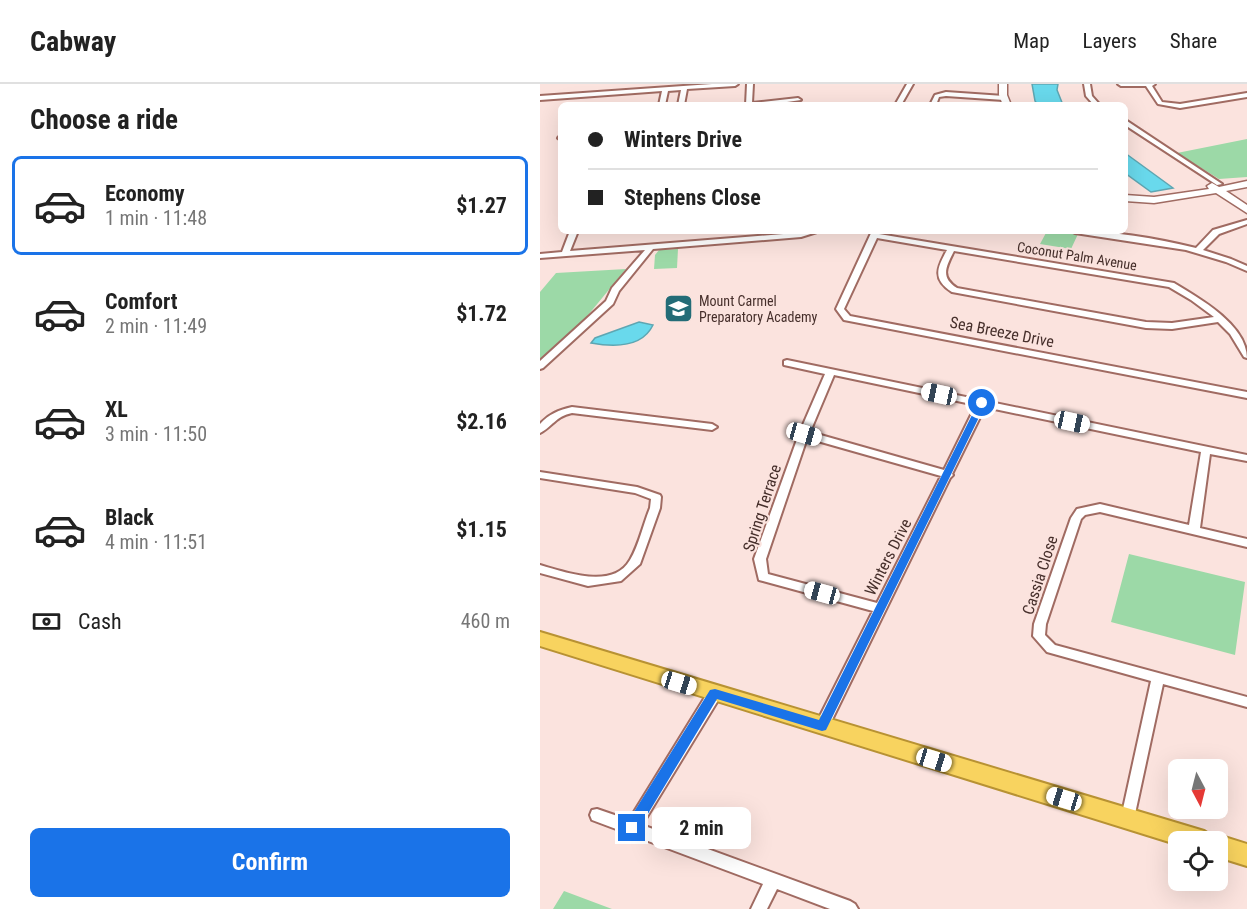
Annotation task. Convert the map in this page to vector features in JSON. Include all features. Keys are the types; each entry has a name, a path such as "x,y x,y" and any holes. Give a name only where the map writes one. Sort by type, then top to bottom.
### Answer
{"highway":[{"path":"540,639 1169,831"},
{"path":"1228,849 1247,855"}],"main road":[{"path":"1003,84 1006,101"},
{"path":"1218,187 1247,179"},
{"path":"1128,199 1154,199 1247,184"},
{"path":"1218,187 1247,203"},
{"path":"1218,187 1247,210"}],"street":[{"path":"606,94 618,84"},
{"path":"540,98 735,84"},
{"path":"749,102 750,84"},
{"path":"900,102 910,84"},
{"path":"1087,84 1089,96 1094,102"},
{"path":"1095,84 1095,94 1100,102"},
{"path":"1121,84 1150,84 1160,103 1174,106 1247,95"},
{"path":"681,102 682,87"},
{"path":"663,102 665,90"},
{"path":"934,102 937,96 944,95 1006,101"},
{"path":"573,102 574,96"},
{"path":"778,102 798,100"},
{"path":"1128,126 1218,187"},
{"path":"1197,251 1208,237 1220,229 1247,222"},
{"path":"565,254 573,234"},
{"path":"708,242 709,234"},
{"path":"540,256 805,234"},
{"name":"Sea Breeze Drive","path":"875,234 840,309 848,318 1247,395"},
{"name":"Coconut Palm Avenue","path":"880,234 951,249 1171,285 1201,301 1230,328 1247,355"},
{"path":"1093,234 1197,251 1228,260 1247,269"},
{"path":"540,366 610,302 615,290 651,247"},
{"path":"951,249 943,265 942,279 946,285 955,290 1146,325 1172,326 1220,319"},
{"path":"787,363 1247,459"},
{"name":"Spring Terrace","path":"831,371 804,434 760,559 763,577 880,609"},
{"name":"Winters Drive","path":"822,726 982,403"},
{"path":"540,430 548,419 573,410 712,427"},
{"path":"804,434 948,475"},
{"path":"1194,530 1206,450"},
{"path":"540,475 637,490 656,496 655,508 634,564 617,578 588,582 540,569"},
{"name":"Cassia Close","path":"1247,543 1100,508 1081,512 1076,518 1040,624 1039,636 1051,649 1247,702"},
{"path":"1128,818 1158,678"},
{"path":"632,828 715,693"},
{"path":"597,815 850,909"},
{"path":"759,909 773,880"}],"green space":[{"path":"1247,139 1247,177 1219,179 1177,153"},
{"path":"1045,234 1078,234 1071,249 1040,244"},
{"path":"678,249 677,268 654,269 655,255 659,250"},
{"path":"626,269 579,326 540,359 540,292 556,273"},
{"path":"1129,554 1245,582 1235,655 1111,622"},
{"path":"564,891 612,909 553,909"}],"water":[{"path":"1032,84 1058,84 1057,90 1062,102 1035,101"},
{"path":"1128,155 1173,188 1151,192 1128,175"},
{"path":"639,322 653,325 648,333 634,342 617,345 591,343 595,338"}],"place":[{"name":"Mount Carmel Preparatory Academy","path":"678,309"}],"route":[{"path":"632,828 715,693 822,726 982,403"}]}
